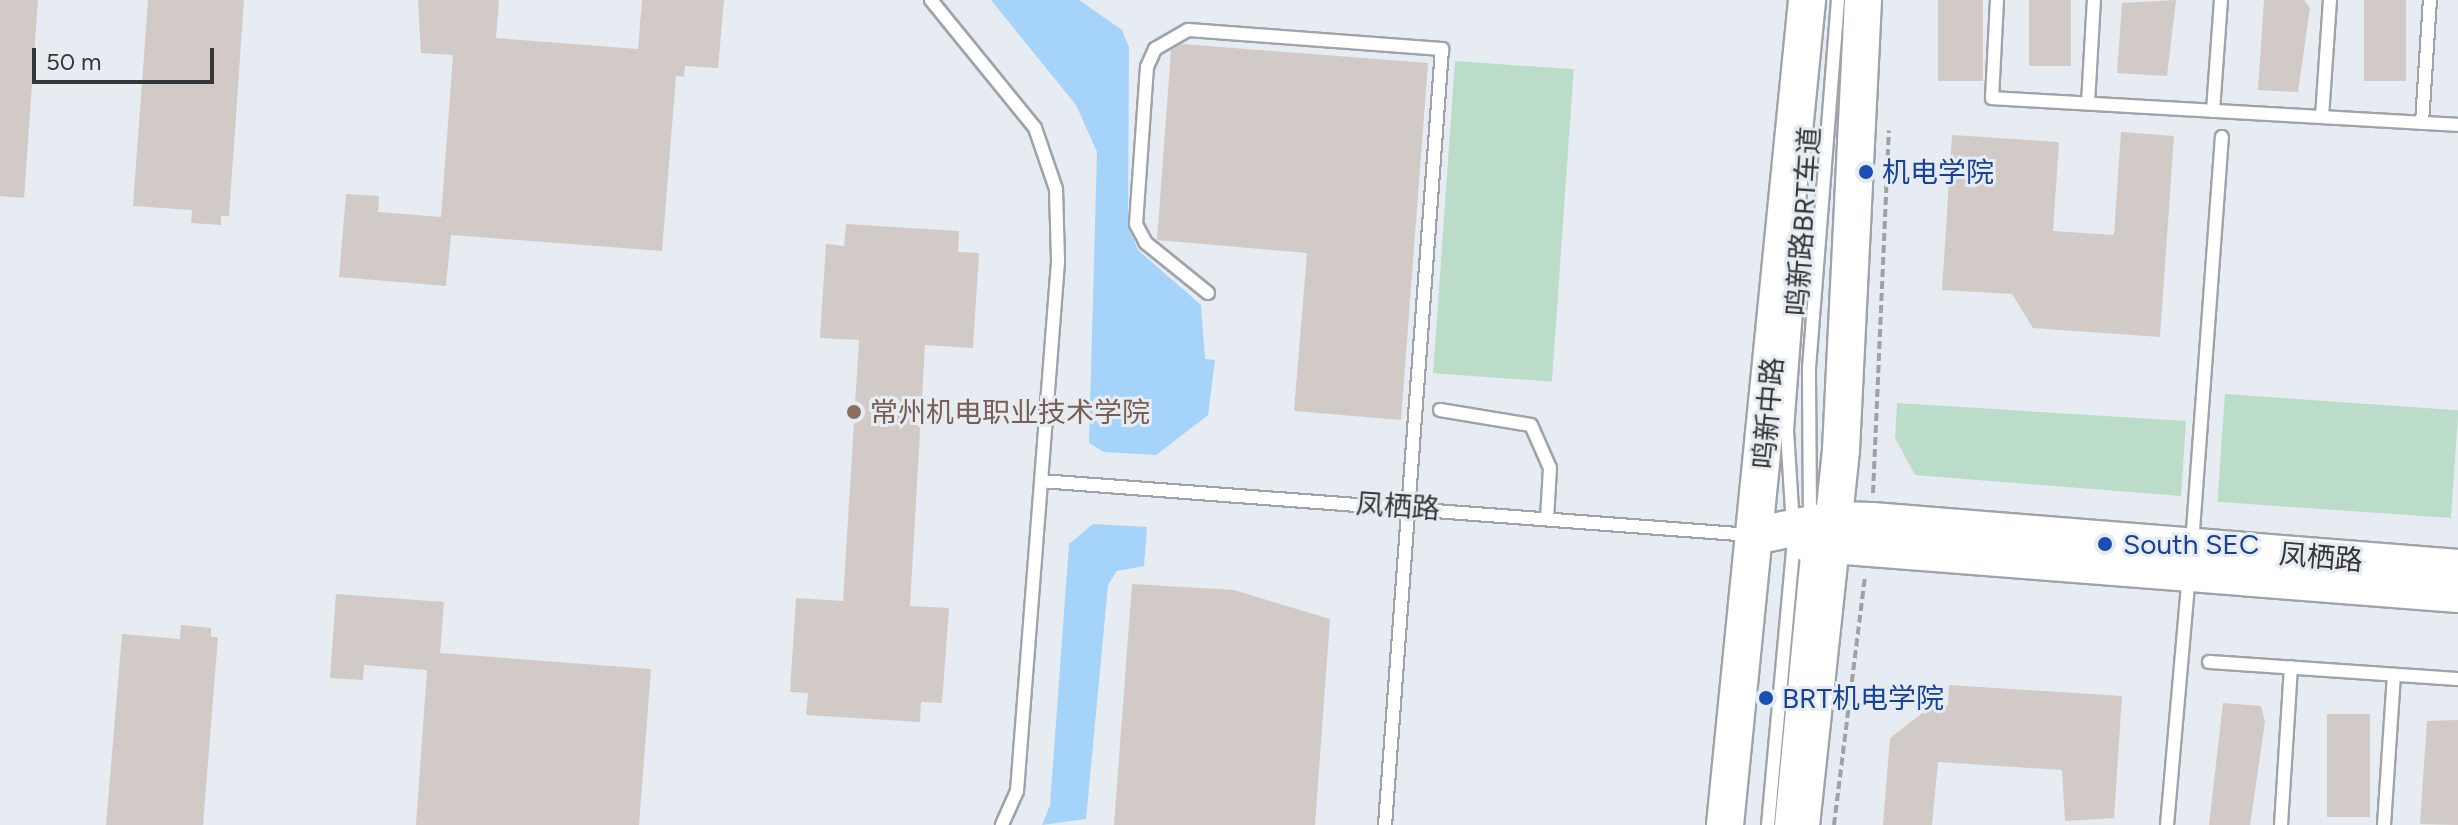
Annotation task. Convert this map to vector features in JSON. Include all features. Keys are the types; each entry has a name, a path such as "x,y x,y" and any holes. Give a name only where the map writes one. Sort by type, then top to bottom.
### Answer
{"main road":[{"name":"鸣新中路","path":"1725,825 1807,0"},
{"path":"1801,825 1811,534 1863,0"},
{"name":"凤栖路","path":"1754,536 1811,534 2190,560 2458,568"},
{"name":"凤栖路","path":"2190,560 2458,594"}],"lane":[{"path":"931,0 1035,128 1056,189 1041,481 1017,791 1002,825"},
{"name":"鸣新路BRT车道","path":"1768,825 1811,534 1787,430 1824,0"},
{"name":"鸣新路BRT车道","path":"1781,825 1811,534 1809,368 1838,0"},
{"path":"1997,0 1992,98 2458,125"},
{"path":"2088,103 2094,0"},
{"path":"2213,111 2221,0"},
{"path":"2322,117 2330,0"},
{"path":"2422,123 2430,0"},
{"path":"1208,293 1146,243 1136,224 1147,67 1155,49 1188,30 1442,49 1385,825"},
{"path":"2167,825 2222,137"},
{"path":"1440,410 1531,425 1550,468 1547,518"},
{"name":"凤栖路","path":"1041,481 1754,536"},
{"path":"2209,662 2458,679"},
{"path":"2281,825 2291,667"},
{"path":"2384,825 2394,675"}],"green space":[{"path":"1455,61 1574,69 1552,382 1433,373"},
{"path":"2225,394 2458,410 2451,518 2217,502"},
{"path":"1897,403 2186,421 2181,496 1915,475 1895,438"}],"water":[{"path":"991,0 1079,0 1122,30 1129,47 1128,226 1138,250 1201,305 1205,359 1215,360 1208,415 1156,455 1104,452 1089,443 1097,152 1076,105"},
{"path":"1093,524 1147,527 1144,566 1117,571 1108,585 1086,819 1042,825 1050,805 1069,544"}],"building":[{"path":"0,0 38,0 24,198 0,196"},
{"path":"148,0 244,0 229,216 221,216 221,225 191,223 192,210 133,206"},
{"path":"418,0 499,0 496,38 638,49 642,0 724,0 718,68 685,66 684,77 676,76 662,251 451,235 446,286 339,277 346,194 379,196 378,212 441,217 453,55 421,53"},
{"path":"1938,0 1983,0 1983,81 1938,81"},
{"path":"2029,0 2071,0 2071,66 2029,66"},
{"path":"2176,0 2167,76 2117,73 2122,3"},
{"path":"2264,0 2304,0 2310,8 2298,92 2258,90"},
{"path":"2364,0 2406,0 2406,81 2364,81"},
{"path":"1182,44 1428,63 1401,420 1294,411 1307,253 1157,240 1171,50"},
{"path":"2121,132 2174,136 2160,337 2033,328 2012,294 1942,290 1952,135 2059,142 2053,231 2114,235"},
{"path":"846,224 959,231 958,252 979,253 973,348 925,345 910,606 949,608 942,703 921,702 920,722 806,715 808,693 790,692 796,598 843,601 859,340 820,338 826,244 844,246"},
{"path":"1132,584 1234,590 1330,619 1315,825 1114,825"},
{"path":"336,594 444,602 440,653 651,669 639,825 416,825 427,670 364,665 363,680 330,678"},
{"path":"181,625 211,628 211,637 218,637 203,825 106,825 122,634 180,639"},
{"path":"1949,685 2122,696 2114,818 2065,821 2062,770 1938,762 1932,825 1883,825 1890,738 1933,705 1948,706"},
{"path":"2223,703 2261,706 2265,722 2250,825 2209,825"},
{"path":"2327,714 2370,714 2370,817 2327,817"},
{"path":"2458,720 2458,825 2420,824 2427,721"}],"place":[{"name":"机电学院","path":"1866,172"},
{"name":"常州机电职业技术学院","path":"854,412"},
{"name":"South SEC","path":"2105,544"},
{"name":"BRT机电学院","path":"1766,698"}]}
